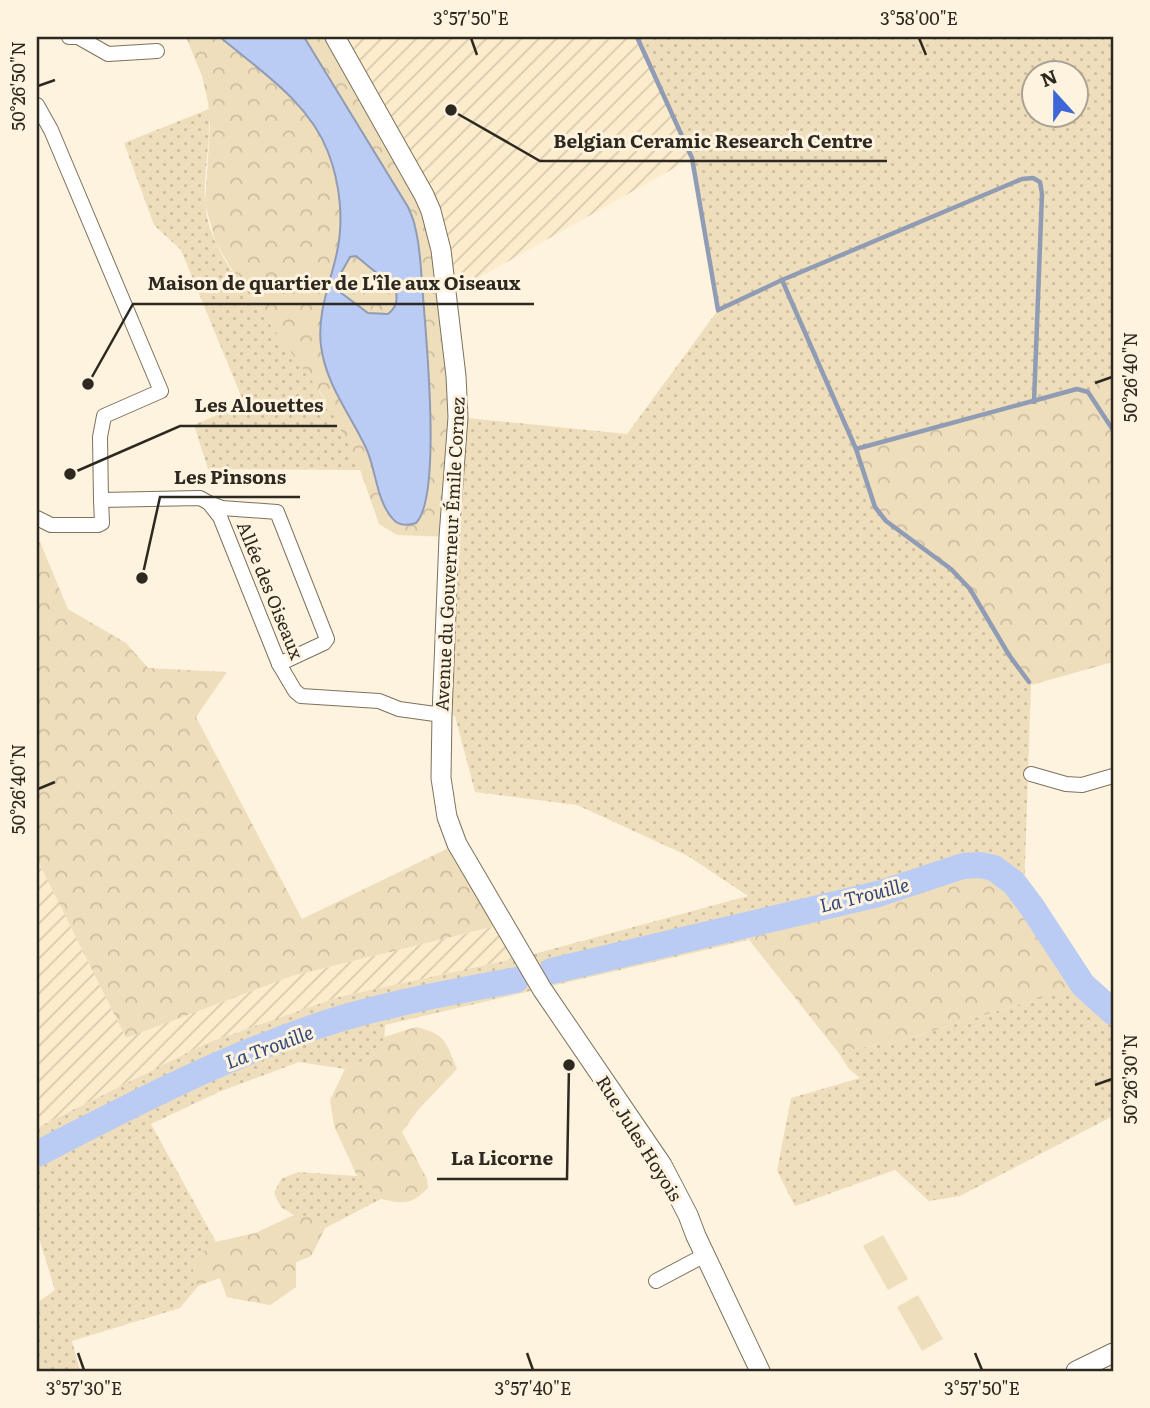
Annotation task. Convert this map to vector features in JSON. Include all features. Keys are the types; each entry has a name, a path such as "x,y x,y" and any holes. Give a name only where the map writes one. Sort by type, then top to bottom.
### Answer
{"street":[{"path":"69,37 78,37 108,54 157,51"},
{"name":"Avenue du Gouverneur Émile Cornez","path":"335,37 424,195 434,220 441,250 456,376 458,417 449,537 442,715 443,800 451,831 542,989"},
{"path":"37,104 51,130 161,391 104,416 100,437 102,523 51,525 37,519"},
{"path":"101,500 200,498 222,508 277,512 327,639 324,643 279,664"},
{"name":"Allée des Oiseaux","path":"209,502 220,517 279,664 295,691 301,696 379,701 399,709 442,715"},
{"path":"1031,774 1066,784 1082,785 1113,775"},
{"name":"Rue Jules Hoyois","path":"542,989 662,1165 688,1214 760,1371"},
{"path":"656,1281 705,1255"},
{"path":"1076,1371 1113,1353"}],"shaded area":[{"path":"335,37 637,37 692,158 466,285 446,289"},
{"path":"37,859 126,1038 292,976 504,924 523,957 339,997 207,1043 37,1128"}],"green space":[{"path":"186,37 335,37 412,172 448,308 449,537 397,535 379,524 358,464 324,397 241,285 216,243 205,204 210,127 208,102 202,76"},
{"path":"637,37 1113,37 1113,368 1088,392 886,521 951,569 970,589 1009,655 1031,685 1024,895 1014,883 963,866 878,894 738,927 748,940 385,1025 384,1051 345,1069 299,1062 221,1091 151,1124 216,1242 256,1233 294,1215 281,1207 274,1193 281,1179 298,1172 357,1176 372,1187 381,1199 325,1228 311,1256 296,1262 296,1287 270,1305 227,1297 220,1278 198,1286 180,1308 72,1341 80,1371 37,1371 37,1303 55,1290 37,1232 37,1128 207,1043 339,997 523,957 748,896 688,856 577,805 475,792 455,716 442,715 458,417 627,434 718,310 692,158"},
{"path":"209,109 205,194 212,234 238,281 330,407 361,470 208,469 194,425 244,403 181,250 154,225 124,143"},
{"path":"1113,368 1113,662 1031,685 1009,655 970,589 936,557 886,521 875,507 856,449 1077,389 1088,392"},
{"path":"40,542 68,609 126,643 148,668 227,672 196,717 302,919 457,844 504,924 292,976 126,1038 37,859 37,544"},
{"path":"980,865 1013,883 1027,898 1083,985 899,1041 838,1052 738,926 878,894 963,866"},
{"path":"1076,987 1102,1014 1113,1021 1113,1116 960,1196 929,1201 895,1170 795,1206 777,1171 791,1098 860,1078 849,1069 838,1052 899,1041"},
{"path":"416,1027 434,1033 444,1041 457,1069 418,1110 402,1132 427,1179 428,1188 417,1198 396,1202 381,1199 372,1187 357,1176 334,1126 330,1100 345,1069 384,1051 384,1037"},
{"path":"295,1215 309,1216 325,1228 311,1256 296,1262 296,1287 270,1305 227,1297 220,1277 198,1286 192,1276 195,1258 216,1242 256,1233"},
{"path":"883,1235 908,1279 888,1290 863,1246"},
{"path":"918,1295 943,1339 922,1351 897,1307"}],"water":[{"path":"220,37 304,37 408,207 417,235 421,262 430,415 428,482 424,507 416,523 400,524 394,521 387,510 379,493 366,448 333,386 324,360 321,322 340,227 338,189 328,152 320,134 296,102","holes":["356,256 396,289 396,303 388,314 368,313 340,292 341,273 350,257"]}],"waterway":[{"path":"637,37 692,158 718,310 782,280 856,449 875,507 886,521 951,569 970,589 1009,655 1029,682"},
{"path":"782,280 1022,179 1033,178 1040,182 1042,194 1034,402"},
{"path":"856,449 1077,389 1088,392 1113,430"},
{"name":"La Trouille","path":"552,971 878,894 963,866 980,865 994,868 1014,883 1083,985 1113,1012"},
{"name":"La Trouille","path":"37,1154 185,1080 300,1032 383,1007 516,980"}],"place":[{"name":"Belgian Ceramic Research Centre","path":"451,110"},
{"name":"Maison de quartier de L'île aux Oiseaux","path":"88,384"},
{"name":"Les Alouettes","path":"70,474"},
{"name":"Les Pinsons","path":"142,578"},
{"name":"La Licorne","path":"569,1065"}]}
